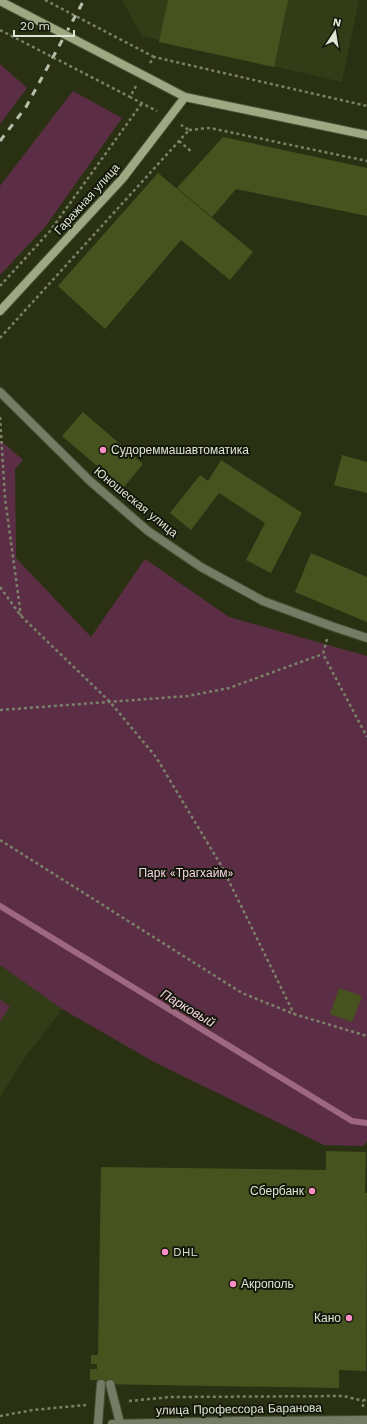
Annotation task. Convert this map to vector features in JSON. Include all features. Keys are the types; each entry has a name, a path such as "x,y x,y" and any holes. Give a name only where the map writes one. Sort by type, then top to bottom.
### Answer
{"main road":[{"path":"0,1 185,97 367,135"},
{"name":"Гаражная улица","path":"0,311 124,178 185,97"}],"street":[{"name":"Юношеская улица","path":"0,392 90,481 148,531 201,568 256,597 331,626 367,638"},
{"path":"98,1424 101,1384"},
{"path":"110,1384 115,1403 116,1424"},
{"name":"улица Профессора Баранова","path":"116,1424 245,1420 367,1420"}],"path":[{"path":"45,0 154,57 367,106"},
{"path":"0,30 130,97"},
{"path":"0,286 50,231 142,103"},
{"path":"189,130 210,128 367,161"},
{"path":"179,141 192,152"},
{"path":"0,417 5,498 21,616"},
{"path":"0,587 21,616 110,702 156,757 222,867 294,1014"},
{"path":"331,626 324,654 367,737"},
{"path":"0,710 188,696 229,688 324,654"},
{"path":"0,840 242,994 294,1014 367,1036"},
{"path":"115,1403 171,1398 344,1396 363,1402"},
{"path":"0,1416 33,1410 100,1403"}],"shaded area":[{"path":"122,0 359,0 342,82 142,36"},
{"path":"0,965 62,1009 26,1056 0,1097"}],"green space":[{"path":"0,64 27,88 0,124"},
{"path":"73,91 122,118 45,227 0,275 0,186"},
{"name":"Парк «Трагхайм»","path":"0,440 23,460 15,469 16,558 91,637 145,559 229,617 367,656 367,1142 363,1146 324,1145 156,1063 62,1009 0,965"},
{"path":"0,999 10,1007 0,1021"}],"building":[{"path":"168,0 288,0 274,67 159,42"},
{"path":"223,137 367,168 367,216 236,189 212,217 177,188"},
{"path":"158,173 253,252 230,280 181,240 105,329 58,286"},
{"name":"Судореммашавтоматика","path":"83,412 143,464 123,488 62,436"},
{"path":"342,455 367,462 367,493 334,485"},
{"path":"221,460 302,513 271,573 246,560 265,523 219,493 191,530 170,513 200,475 208,481"},
{"path":"311,553 367,577 367,622 295,592"},
{"path":"339,988 362,996 352,1022 330,1014"},
{"name":"Акрополь","path":"326,1151 366,1152 366,1371 339,1370 339,1388 97,1384 97,1380 90,1380 90,1369 97,1369 97,1364 91,1364 91,1355 98,1355 101,1167 326,1170"}],"waterway":[{"name":"Парковый","path":"0,906 352,1121 367,1123"}],"railway":[{"path":"0,141 26,107 84,0"}],"place":[{"name":"Судореммашавтоматика","path":"103,450"},
{"name":"Сбербанк","path":"312,1191"},
{"name":"DHL","path":"165,1252"},
{"name":"Акрополь","path":"233,1284"},
{"name":"Кано","path":"349,1318"}]}
